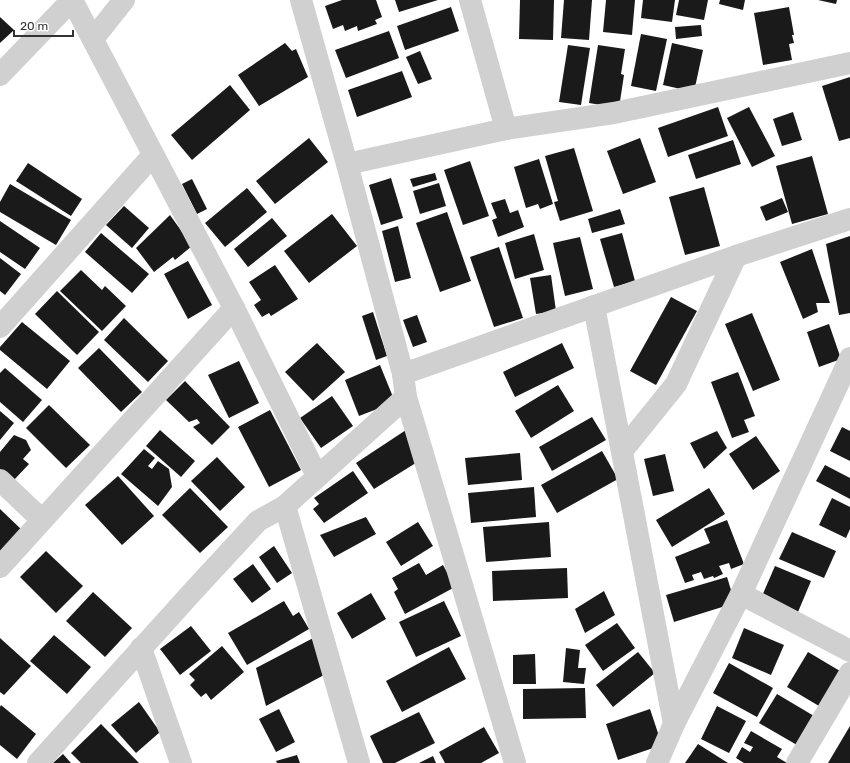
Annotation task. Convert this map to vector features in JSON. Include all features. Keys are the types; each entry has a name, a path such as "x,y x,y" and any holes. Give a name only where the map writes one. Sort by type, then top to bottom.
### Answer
{"street":[{"path":"0,75 72,0 234,308 317,476"},
{"path":"93,39 124,0"},
{"path":"301,0 347,164 403,374 406,397 515,763"},
{"path":"470,0 506,129"},
{"path":"347,164 506,129 614,113 850,63"},
{"path":"0,327 153,155"},
{"path":"403,374 736,256 850,219"},
{"path":"622,451 676,384 736,256"},
{"path":"594,306 674,724"},
{"path":"0,567 234,308"},
{"path":"657,763 674,724 741,594 850,358"},
{"path":"38,763 141,648 258,522 285,506 406,397"},
{"path":"0,480 42,520"},
{"path":"285,506 359,763"},
{"path":"741,594 850,651"},
{"path":"141,648 181,763"},
{"path":"797,763 850,673"}],"building":[{"path":"342,0 376,0 382,17 375,20 377,24 358,31 357,26 345,31 343,25 333,29 325,6"},
{"path":"395,0 438,0 399,12"},
{"path":"520,0 554,0 553,40 519,39"},
{"path":"564,0 592,0 589,40 561,38"},
{"path":"606,0 635,0 632,35 603,32"},
{"path":"643,0 675,0 672,22 641,18"},
{"path":"679,0 708,0 704,20 676,15"},
{"path":"720,0 745,0 743,10 719,4"},
{"path":"818,0 837,0 836,4"},
{"path":"451,7 459,31 405,50 397,26"},
{"path":"789,7 794,35 792,35 794,43 789,44 792,60 763,65 754,13"},
{"path":"0,17 14,30 0,43"},
{"path":"701,25 702,36 676,39 675,27"},
{"path":"389,31 399,58 346,78 335,50"},
{"path":"641,34 667,39 656,91 631,86"},
{"path":"285,43 292,51 296,49 308,77 259,106 238,75"},
{"path":"672,43 703,50 694,92 663,85"},
{"path":"568,45 590,48 581,105 559,102"},
{"path":"598,45 625,49 621,74 624,75 619,108 589,103"},
{"path":"420,51 432,79 418,84 406,57"},
{"path":"402,71 412,97 357,117 348,90"},
{"path":"850,77 850,138 839,141 822,86"},
{"path":"230,85 250,110 192,160 171,135"},
{"path":"718,107 728,136 668,157 658,128"},
{"path":"749,107 775,156 752,167 727,118"},
{"path":"793,112 802,140 782,146 773,119"},
{"path":"309,138 328,162 275,204 256,181"},
{"path":"640,138 656,182 623,194 607,151"},
{"path":"733,140 741,164 696,179 688,155"},
{"path":"574,148 593,211 560,221 554,202 558,201 545,156"},
{"path":"812,156 828,214 792,224 776,166"},
{"path":"539,159 553,204 540,209 538,204 526,208 514,167"},
{"path":"470,161 489,216 463,225 444,170"},
{"path":"28,163 82,199 71,216 16,181"},
{"path":"435,173 437,180 413,187 410,179"},
{"path":"391,178 403,218 381,225 369,185"},
{"path":"192,179 207,209 197,214 182,184"},
{"path":"439,183 446,206 420,214 413,191"},
{"path":"10,184 71,220 56,245 0,212 0,202"},
{"path":"704,187 720,246 685,255 669,197"},
{"path":"247,188 267,212 225,247 205,223"},
{"path":"782,198 788,212 766,221 760,207"},
{"path":"505,199 510,213 518,210 524,227 498,237 492,220 497,218 491,203"},
{"path":"124,206 149,228 132,248 106,225"},
{"path":"620,209 625,224 592,233 588,219"},
{"path":"447,212 471,281 440,292 416,223"},
{"path":"332,214 357,246 309,283 284,251"},
{"path":"170,215 192,246 175,260 173,257 154,272 136,248"},
{"path":"272,218 287,236 248,267 234,249"},
{"path":"0,221 40,248 25,269 0,252"},
{"path":"398,226 411,278 395,282 382,231"},
{"path":"101,233 149,274 132,293 85,252"},
{"path":"622,233 635,281 614,287 600,239"},
{"path":"534,234 544,270 515,279 505,243"},
{"path":"850,236 850,313 839,315 826,244"},
{"path":"580,237 593,289 565,296 553,243"},
{"path":"499,247 523,318 494,327 470,257"},
{"path":"812,249 830,303 816,303 818,312 803,319 780,262"},
{"path":"0,258 21,274 5,295 0,291"},
{"path":"188,261 212,305 188,319 164,274"},
{"path":"275,265 298,299 271,316 269,313 262,317 254,305 261,300 249,282"},
{"path":"81,270 102,290 105,286 126,306 102,331 60,291"},
{"path":"551,275 556,311 536,314 530,278"},
{"path":"57,291 99,332 77,355 35,314"},
{"path":"671,297 697,311 656,385 630,371"},
{"path":"373,312 387,356 376,360 362,316"},
{"path":"752,313 780,380 753,391 725,324"},
{"path":"417,315 427,342 413,347 403,320"},
{"path":"124,318 168,361 148,382 104,340"},
{"path":"22,322 70,361 47,389 0,350 0,347"},
{"path":"829,324 841,359 819,367 807,332"},
{"path":"317,343 345,372 313,401 285,372"},
{"path":"562,343 574,368 515,397 503,372"},
{"path":"99,348 142,392 121,412 78,368"},
{"path":"239,361 259,403 229,418 208,375"},
{"path":"380,365 395,402 359,416 345,380"},
{"path":"5,368 42,400 23,422 0,402 0,373"},
{"path":"738,372 755,416 744,420 749,432 732,438 711,382"},
{"path":"185,381 230,427 212,445 193,427 200,423 197,419 189,422 166,400"},
{"path":"558,385 574,411 531,438 515,411"},
{"path":"332,396 353,426 321,448 300,418"},
{"path":"49,405 90,445 66,468 26,428"},
{"path":"270,410 301,470 269,487 238,427"},
{"path":"0,411 14,423 0,440"},
{"path":"592,417 606,440 552,471 539,447"},
{"path":"842,427 850,431 850,461 830,451"},
{"path":"160,430 195,461 181,477 146,446"},
{"path":"406,430 419,461 374,489 356,463"},
{"path":"717,431 727,448 704,469 690,443"},
{"path":"14,435 26,440 31,450 23,459 29,464 13,481 0,470 0,452"},
{"path":"756,436 780,471 753,490 729,454"},
{"path":"144,449 155,458 148,466 152,469 158,461 169,469 172,487 158,506 121,474"},
{"path":"602,451 618,479 557,513 541,485"},
{"path":"520,453 522,480 468,485 465,458"},
{"path":"665,454 674,491 653,496 644,459"},
{"path":"217,457 245,487 220,511 191,481"},
{"path":"825,465 850,478 850,499 816,481"},
{"path":"353,471 368,493 324,523 313,509 319,504 314,498"},
{"path":"118,476 154,516 122,545 85,505"},
{"path":"534,487 536,517 471,523 468,493"},
{"path":"190,488 228,527 200,553 162,515"},
{"path":"709,488 725,514 672,547 656,520"},
{"path":"832,498 850,507 850,529 846,538 819,525"},
{"path":"0,509 23,531 0,555"},
{"path":"366,517 376,534 334,557 320,535"},
{"path":"727,520 744,564 731,569 729,563 719,566 723,574 714,578 713,576 704,579 701,572 692,575 694,580 685,583 675,557 710,543 704,529"},
{"path":"418,522 433,546 401,566 386,542"},
{"path":"549,522 551,557 486,562 483,527"},
{"path":"792,532 836,551 824,578 779,559"},
{"path":"274,546 292,573 277,583 259,557"},
{"path":"46,551 83,586 56,613 20,577"},
{"path":"419,563 426,575 443,565 455,587 405,614 394,592 398,589 392,578"},
{"path":"253,564 271,589 252,603 233,579"},
{"path":"775,566 811,581 798,612 762,596"},
{"path":"567,568 568,598 493,601 492,571"},
{"path":"727,577 735,603 674,622 666,595"},
{"path":"604,591 615,615 585,633 575,609"},
{"path":"93,592 132,628 105,657 66,621"},
{"path":"371,593 386,619 352,639 337,613"},
{"path":"284,601 293,616 299,612 309,629 247,665 228,633"},
{"path":"444,601 461,636 416,657 399,622"},
{"path":"617,623 635,648 603,671 585,645"},
{"path":"191,626 211,651 180,675 160,649"},
{"path":"744,628 784,645 771,675 732,658"},
{"path":"54,635 91,667 67,694 30,661"},
{"path":"317,636 324,675 266,706 256,668"},
{"path":"0,638 31,666 4,695 0,692"},
{"path":"222,646 244,672 211,700 206,693 201,697 190,685 195,680 189,674"},
{"path":"449,647 466,679 402,712 386,681"},
{"path":"566,648 580,650 578,668 586,668 584,684 563,682"},
{"path":"638,652 655,673 613,707 596,685"},
{"path":"808,652 840,671 819,706 787,687"},
{"path":"535,654 536,684 513,684 513,655"},
{"path":"729,663 773,688 757,717 713,693"},
{"path":"585,688 586,718 523,719 523,689"},
{"path":"777,694 814,716 797,745 759,723"},
{"path":"139,702 160,732 136,753 111,725"},
{"path":"1,705 36,734 17,759 0,745"},
{"path":"717,706 746,721 729,753 701,739"},
{"path":"279,709 295,742 276,752 259,719"},
{"path":"650,709 662,745 618,760 606,724"},
{"path":"419,712 435,743 395,763 383,763 370,736"},
{"path":"101,724 139,763 81,763 71,753"},
{"path":"850,726 850,763 828,763"},
{"path":"484,727 499,753 481,763 445,763 439,752"},
{"path":"751,731 782,749 777,757 787,763 744,763 736,758 742,747 750,752 753,747 744,743"},
{"path":"698,744 728,763 685,763"},
{"path":"63,754 71,763 53,763"},
{"path":"297,755 300,763 277,763 276,761"},
{"path":"433,756 436,763 419,763"}]}
